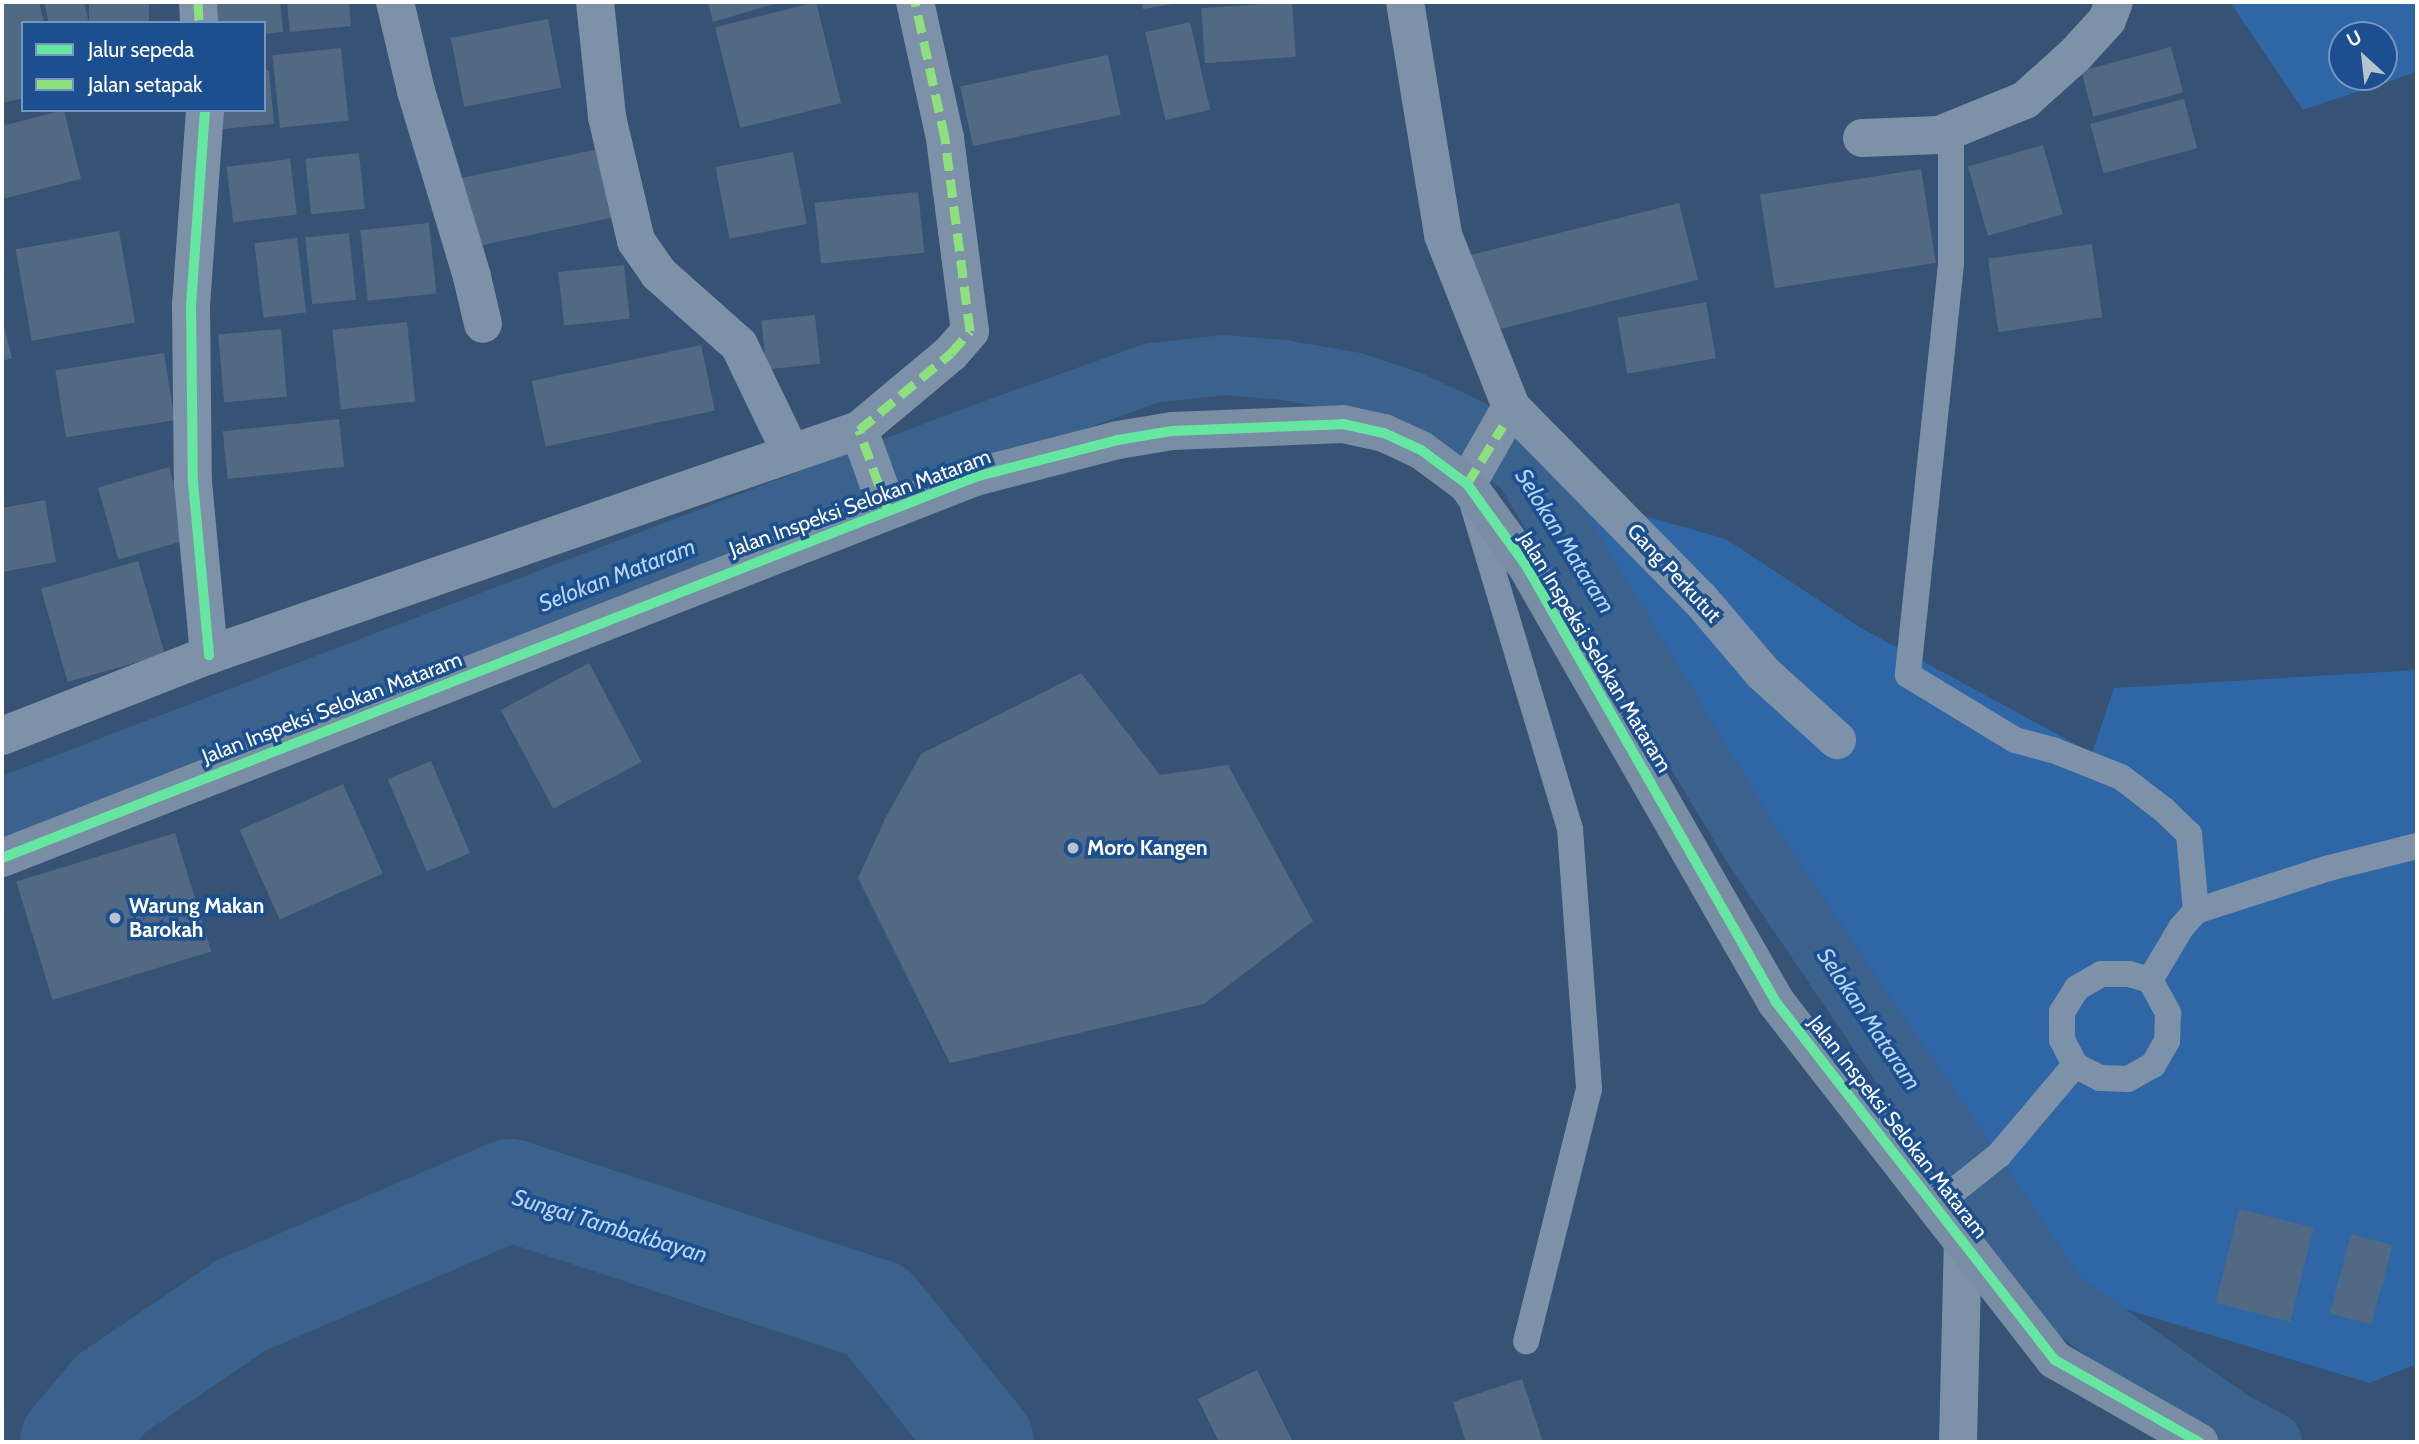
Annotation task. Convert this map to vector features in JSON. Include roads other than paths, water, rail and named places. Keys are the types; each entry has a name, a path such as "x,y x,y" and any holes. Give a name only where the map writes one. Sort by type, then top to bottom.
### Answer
{"street":[{"path":"198,2 199,21"},
{"path":"395,2 416,91 472,277 483,324"},
{"path":"595,2 607,117 636,241 658,273 739,345 791,453"},
{"path":"2,736 209,655 791,453 862,437 951,354 970,331 945,138 915,2"},
{"path":"1405,2 1443,234 1507,416 1472,475"},
{"path":"1863,138 1939,135 2025,100 2076,54 2107,20 2113,2"},
{"path":"205,112 191,304 193,482 209,655"},
{"name":"Gang Perkutut","path":"1507,416 1681,579 1763,673 1837,740"},
{"name":"Jalan Inspeksi Selokan Mataram","path":"2,858 886,502 1118,440 1172,431 1343,424 1384,433 1472,475 1776,1002 1944,1200 1963,1243 2055,1360 2199,1442"},
{"path":"862,437 886,502"},
{"path":"1958,1442 1963,1243"}],"lane":[{"path":"1951,130 1951,264 1908,675 2015,740 2053,750 2122,777 2164,810 2189,834 2196,911"},
{"path":"1472,475 1570,829 1589,1089 1526,1342"},
{"path":"2150,980 2180,928 2196,911 2329,868 2417,846"},
{"path":"2101,974 2129,974 2150,980 2168,1013 2167,1041 2153,1065 2128,1079 2100,1078 2075,1065 2062,1040 2062,1012 2077,988 2101,974"},
{"path":"1944,1200 1992,1161 2075,1065"}],"waterway":[{"name":"Selokan Mataram","path":"2,808 973,437 1152,373 1224,365 1283,370 1353,382 1410,401 1470,429 1523,467 1751,844 2060,1300 2232,1421 2272,1442"},
{"name":"Sungai Tambakbayan","path":"71,1442 111,1394 242,1305 510,1190 876,1310 983,1442"}],"place":[{"name":"Moro Kangen","path":"1073,848"},
{"name":"Warung Makan Barokah","path":"115,918"}]}
